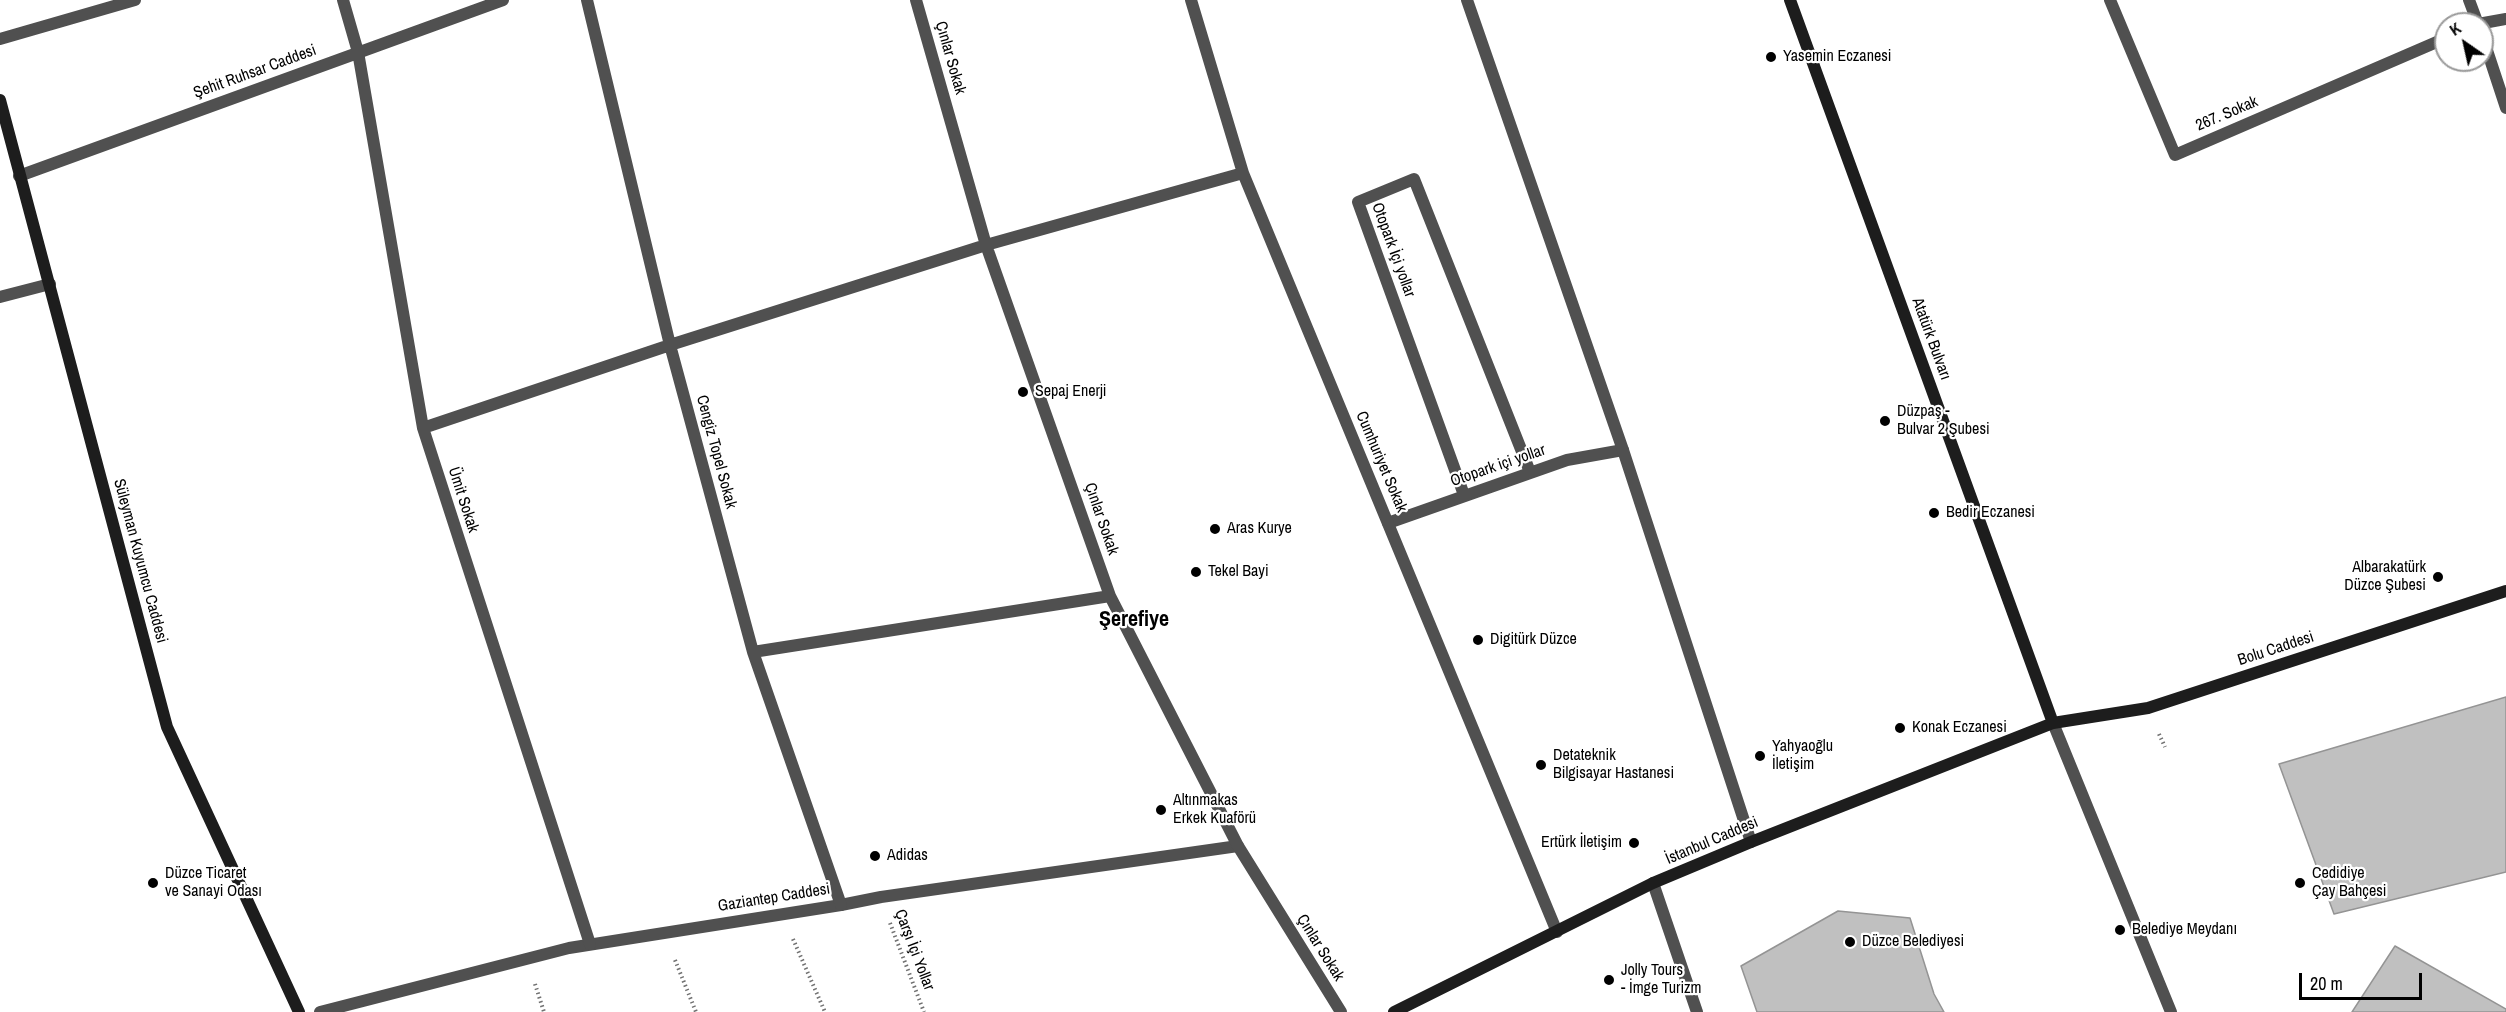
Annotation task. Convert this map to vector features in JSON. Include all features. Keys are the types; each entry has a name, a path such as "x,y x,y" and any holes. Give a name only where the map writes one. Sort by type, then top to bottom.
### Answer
{"main road":[{"name":"Atatürk Bulvarı","path":"1790,0 2053,723"},
{"name":"Süleyman Kuyumcu Caddesi","path":"0,100 167,727 299,1012"},
{"name":"Bolu Caddesi","path":"2053,723 2148,708 2505,595"},
{"name":"İstanbul Caddesi","path":"1394,1012 1653,883 2053,723"}],"street":[{"path":"0,39 135,0"},
{"name":"Ümit Sokak","path":"343,0 358,52 423,428 590,944"},
{"name":"Şehit Ruhsar Caddesi","path":"20,176 503,0"},
{"name":"Cengiz Topel Sokak","path":"587,0 670,345 753,652 841,905"},
{"name":"Çınlar Sokak","path":"916,0 986,245 1110,596 1238,846 1341,1012"},
{"name":"Cumhuriyet Sokak","path":"1191,0 1243,173 1557,932"},
{"path":"1467,0 1623,450 1751,842"},
{"name":"267. Sokak","path":"2110,0 2175,155 2434,43"},
{"path":"2494,72 2506,108"},
{"path":"423,428 670,345 986,245 1243,173"},
{"name":"Otopark İçi yollar","path":"1464,495 1358,202 1414,178 1530,472"},
{"path":"0,297 50,284"},
{"name":"Otopark içi yollar","path":"1388,523 1567,460 1623,450"},
{"path":"753,652 1110,596"},
{"path":"2053,723 2171,1012"},
{"name":"Gaziantep Caddesi","path":"320,1012 590,944 880,897 1238,846"},
{"path":"1653,883 1697,1012"}],"path":[{"name":"Çarşı İçi Yollar","path":"880,897 924,1012"},
{"path":"782,913 825,1012"},
{"path":"665,932 696,1012"}],"building":[{"path":"2506,697 2506,872 2334,914 2279,764"},
{"name":"Düzce Belediyesi","path":"1838,911 1910,918 1934,994 1944,1012 1757,1012 1741,966"},
{"path":"2395,946 2506,1009 2506,1012 2352,1012"}],"place":[{"name":"Yasemin Eczanesi","path":"1771,57"},
{"name":"Sepaj Enerji","path":"1023,392"},
{"name":"Düzpaş - Bulvar 2 Şubesi","path":"1885,421"},
{"name":"Bedir Eczanesi","path":"1934,513"},
{"name":"Aras Kurye","path":"1215,529"},
{"name":"Tekel Bayi","path":"1196,572"},
{"name":"Albarakatürk Düzce Şubesi","path":"2438,577"},
{"name":"Digitürk Düzce","path":"1478,640"},
{"name":"Konak Eczanesi","path":"1900,728"},
{"name":"Yahyaoğlu İletişim","path":"1760,756"},
{"name":"Detateknik Bilgisayar Hastanesi","path":"1541,765"},
{"name":"Altınmakas Erkek Kuaförü","path":"1161,810"},
{"name":"Ertürk İletişim","path":"1634,843"},
{"name":"Adidas","path":"875,856"},
{"name":"Düzce Ticaret ve Sanayi Odası","path":"153,883"},
{"name":"Cedidiye Çay Bahçesi","path":"2300,883"},
{"name":"Belediye Meydanı","path":"2120,930"},
{"name":"Düzce Belediyesi","path":"1850,942"},
{"name":"Jolly Tours - İmge Turizm","path":"1609,980"}],"district":[{"name":"Şerefiye","path":"1134,620"}]}
